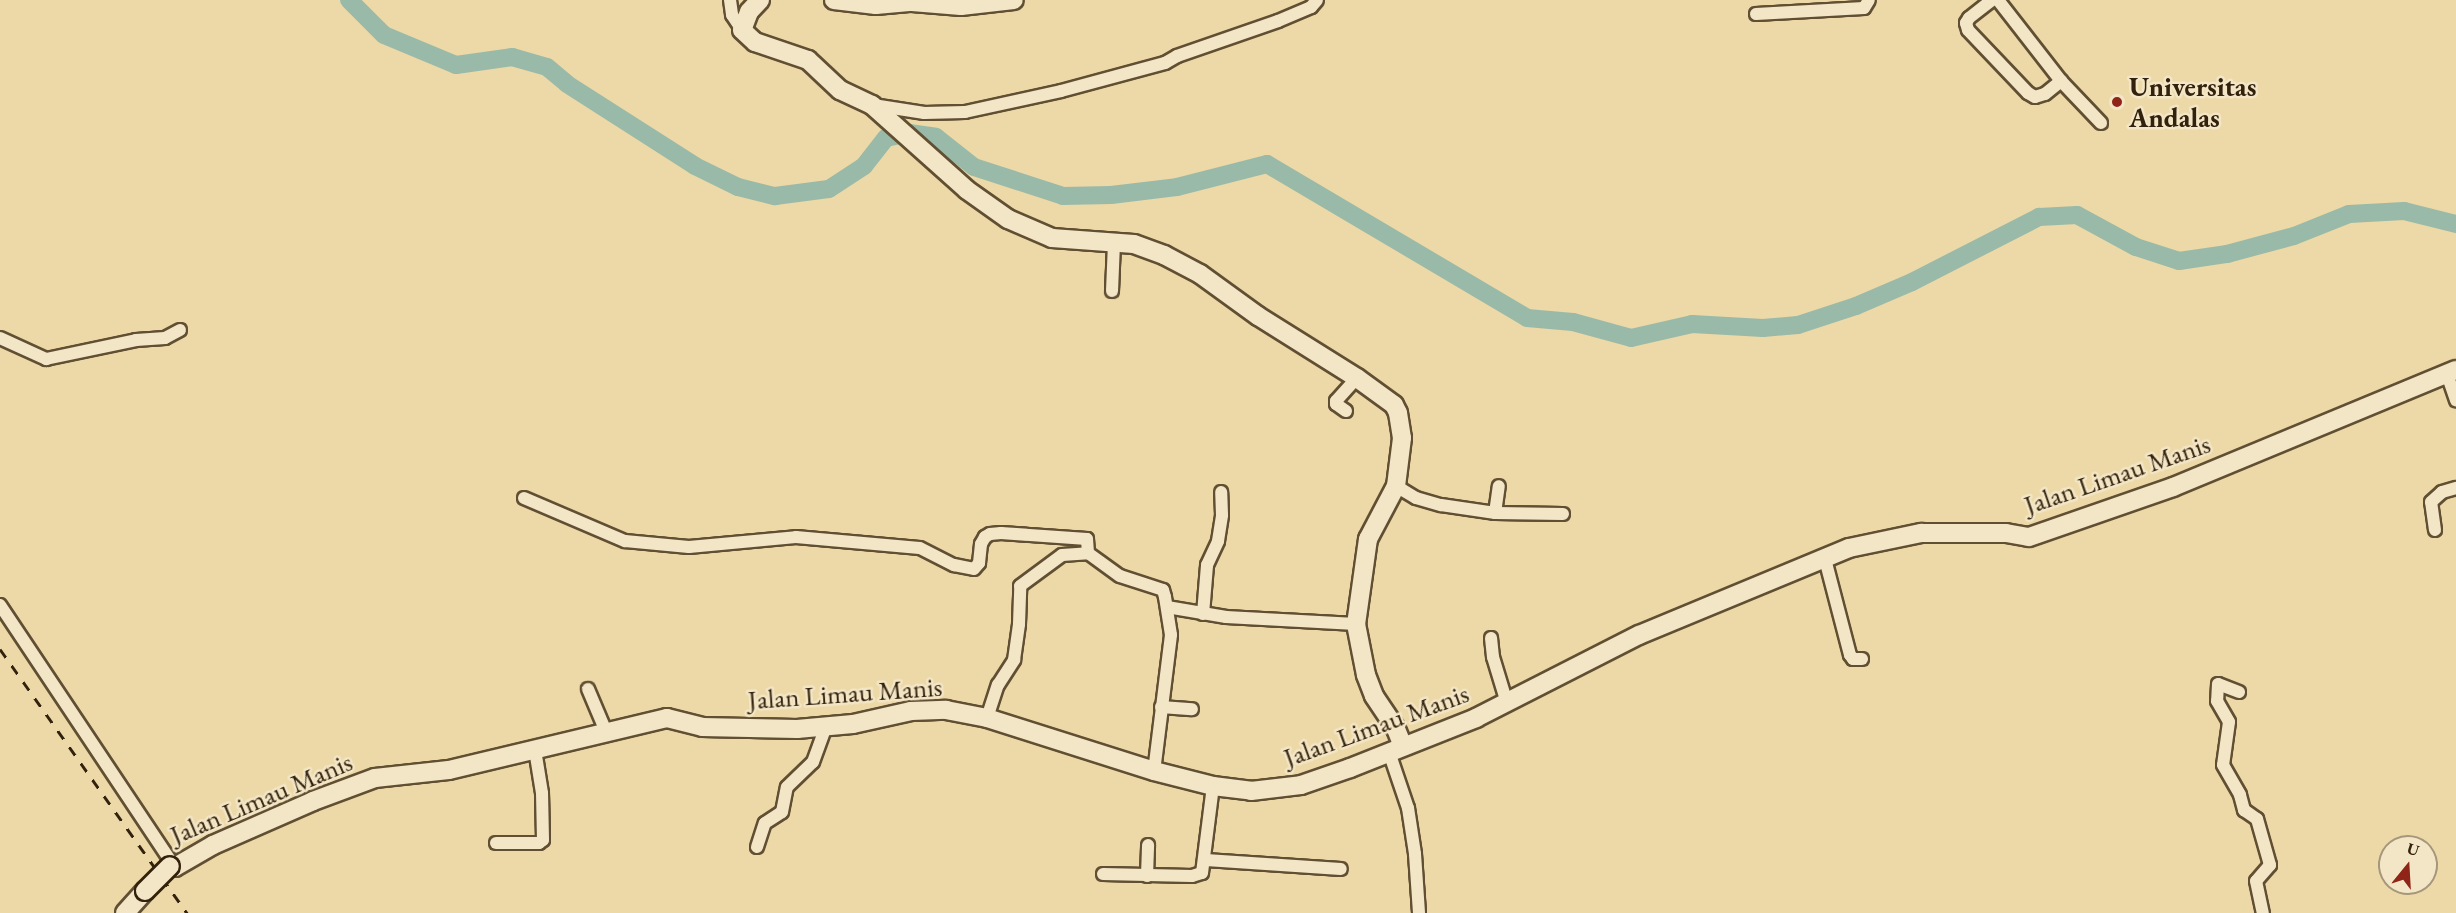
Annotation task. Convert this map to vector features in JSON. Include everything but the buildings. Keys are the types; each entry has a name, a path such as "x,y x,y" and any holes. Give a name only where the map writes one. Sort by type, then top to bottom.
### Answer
{"street":[{"path":"730,0 732,15 742,30 755,42 768,49 808,60 840,90 877,110 967,190 1025,228 1052,238 1144,246 1200,274 1258,316 1357,378 1394,405 1398,413 1402,438 1393,492 1368,539 1356,624 1370,686 1396,729 1396,749 1415,854 1419,913"},
{"path":"742,30 749,12 760,0"},
{"path":"834,0 876,5 912,2 961,6 1014,0"},
{"path":"877,110 924,113 965,112 1061,91 1165,63 1177,56 1278,21 1311,7 1317,0"},
{"path":"1756,14 1864,8 1869,0"},
{"path":"1992,0 1969,18 1966,23 1968,30 2028,93 2039,97 2061,81"},
{"path":"1998,0 2061,81 2101,123"},
{"path":"1112,291 1114,243"},
{"path":"0,338 46,359 136,340 165,338 180,330"},
{"path":"2451,372 2456,400"},
{"name":"Jalan Limau Manis","path":"125,913 145,891 173,867 213,845 356,784 384,777 449,770 667,718 702,727 775,729 826,727 928,709 987,718 1154,771 1213,786 1251,791 1279,789 1350,768 1507,703 1639,635 1849,548 1912,534 2006,533 2029,537 2172,487 2451,372"},
{"path":"1346,411 1336,404 1336,401 1357,378"},
{"path":"1495,513 1499,486"},
{"path":"2434,530 2431,502 2442,492 2456,488"},
{"path":"1203,614 1207,565 1218,541 1222,515 1221,492"},
{"path":"1393,492 1495,513 1563,514"},
{"path":"524,498 625,541 689,548 796,537 920,548 954,565 974,569 979,562 981,544 985,537 1001,533 1087,539 1088,553"},
{"path":"987,718 998,685 1014,660 1019,624 1020,586 1062,555 1088,553 1120,576 1162,590 1171,635 1154,771"},
{"path":"1825,559 1850,655 1853,659 1862,659"},
{"path":"0,605 173,867"},
{"path":"1167,607 1203,614 1356,624"},
{"path":"1491,638 1493,657 1507,703"},
{"path":"2239,692 2218,684 2217,701 2229,722 2223,765 2240,795 2244,810 2257,819 2270,865 2256,881 2263,913"},
{"path":"588,689 607,734"},
{"path":"1161,707 1191,709"},
{"path":"758,847 765,823 782,812 787,787 813,762 826,727"},
{"path":"496,843 539,843 543,840 542,793 535,750"},
{"path":"1103,874 1198,876 1205,868 1213,786"},
{"path":"1147,876 1148,844"},
{"path":"1206,860 1341,868"}],"waterway":[{"path":"349,0 384,35 456,65 512,57 547,67 567,84 695,166 738,187 775,196 829,189 864,166 886,138 909,133 936,137 974,167 1063,196 1111,195 1177,187 1267,164 1527,318 1573,322 1631,338 1692,324 1763,328 1798,325 1856,306 1912,282 2039,217 2077,215 2136,247 2179,261 2227,254 2294,236 2349,214 2404,211 2456,224"}],"railway":[{"path":"0,649 187,913"}],"place":[{"name":"Universitas Andalas","path":"2117,102"}]}
